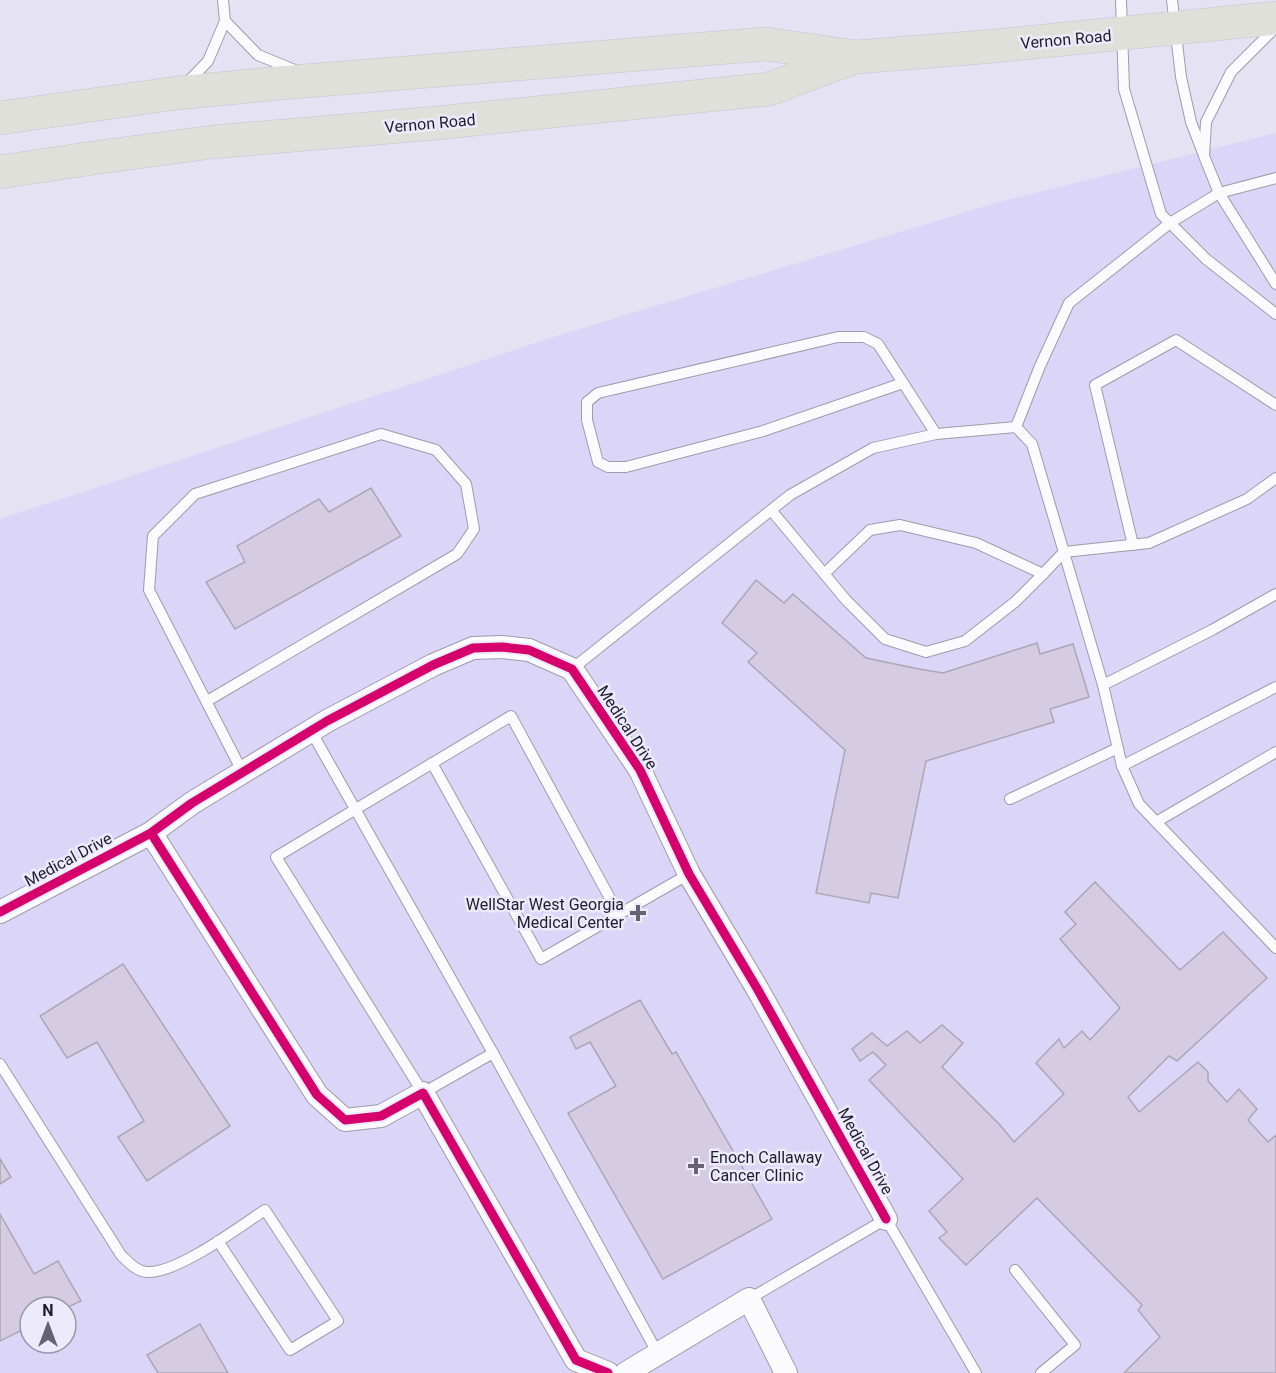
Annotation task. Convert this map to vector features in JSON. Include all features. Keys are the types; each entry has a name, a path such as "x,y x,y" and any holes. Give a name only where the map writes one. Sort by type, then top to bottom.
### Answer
{"main road":[{"name":"Vernon Road","path":"0,118 177,93 766,44 855,57 1121,34 1174,14 1276,18"},
{"name":"Vernon Road","path":"0,172 212,142 437,123 769,89 855,57"}],"street":[{"name":"Medical Drive","path":"0,912 151,832 192,803 327,721 433,665 473,648 502,647 529,650 572,669 640,770 689,874 758,990 886,1219"},
{"path":"151,832 317,1095 345,1120 381,1116 423,1093 576,1360 608,1373"},
{"path":"626,1373 749,1299 786,1373"}],"lane":[{"path":"177,93 208,61 225,21 224,0"},
{"path":"1121,0 1124,89 1161,214 1206,259 1276,314"},
{"path":"1174,14 1181,77 1191,122 1220,193 1276,284"},
{"path":"225,21 258,55 319,80"},
{"path":"1204,156 1206,122 1231,72 1276,27"},
{"path":"1016,427 1040,366 1070,303 1170,223 1220,193 1276,178"},
{"path":"903,383 763,431 626,467 608,467 598,462 586,420 586,402 598,393 838,337 864,337 878,344 936,434"},
{"path":"1133,545 1095,385 1176,340 1276,405"},
{"path":"572,669 790,495 873,448 936,434 1016,427"},
{"path":"1016,427 1032,444 1104,685 1122,766 1139,804 1276,948"},
{"path":"207,701 457,554 474,529 466,484 436,450 381,434 195,494 153,536 149,590 243,772"},
{"path":"771,510 846,600 885,639 926,652 965,641 1016,602 1064,552 1149,543 1247,499 1276,478"},
{"path":"824,574 870,530 900,525 976,543 1043,574"},
{"path":"1104,685 1212,630 1276,594"},
{"path":"1122,766 1276,687"},
{"path":"493,1053 423,1093 276,857 511,716 619,915"},
{"path":"311,731 493,1053 658,1354"},
{"path":"1010,799 1118,748"},
{"path":"1156,822 1275,755"},
{"path":"432,764 541,959 689,874"},
{"path":"0,1064 121,1255 134,1267 146,1273 168,1269 218,1241 266,1210 338,1321 290,1350 218,1241"},
{"path":"749,1299 886,1219 976,1373"},
{"path":"1016,1270 1075,1345 1041,1373"}],"shaded area":[{"name":"WellStar West Georgia Medical Center","path":"1276,133 1276,1373 0,1373 0,519 566,333 999,202"}],"building":[{"path":"371,488 401,536 235,629 206,582 245,562 237,546 319,499 329,512"},
{"path":"756,580 784,603 793,594 866,658 919,669 943,673 1037,643 1040,654 1073,644 1089,697 1050,709 1054,722 926,761 898,898 871,893 869,903 816,893 845,750 748,662 757,653 722,623"},
{"path":"1095,882 1180,970 1223,932 1267,978 1177,1061 1169,1056 1128,1097 1139,1112 1198,1062 1208,1072 1208,1081 1227,1102 1239,1089 1257,1109 1248,1120 1268,1142 1276,1135 1276,1373 1124,1373 1160,1337 1138,1310 1142,1305 1037,1198 966,1265 939,1238 947,1232 929,1211 963,1179 869,1080 886,1065 873,1052 860,1061 852,1049 872,1033 887,1046 907,1031 920,1043 942,1025 963,1043 942,1067 1014,1142 1064,1094 1036,1063 1059,1039 1064,1048 1082,1031 1090,1040 1120,1008 1060,939 1076,924 1065,912"},
{"path":"123,964 230,1126 147,1181 118,1137 144,1121 97,1042 67,1058 40,1016"},
{"path":"640,1000 672,1054 676,1052 772,1219 663,1279 568,1113 616,1086 590,1042 576,1049 570,1037"},
{"path":"0,1159 11,1177 0,1184"},
{"path":"0,1214 34,1274 58,1261 78,1295 18,1295 18,1332 0,1341"},
{"path":"200,1324 228,1373 158,1373 147,1355"}],"cycle path":[{"path":"0,912 151,833 192,803 327,721 433,665 473,648 502,647 529,650 572,669 640,770 689,874 758,990 886,1219"},
{"path":"151,833 317,1095 345,1120 381,1116 423,1093 576,1360 608,1373"}],"place":[{"name":"WellStar West Georgia Medical Center","path":"638,913"},
{"name":"Enoch Callaway Cancer Clinic","path":"696,1166"}]}
